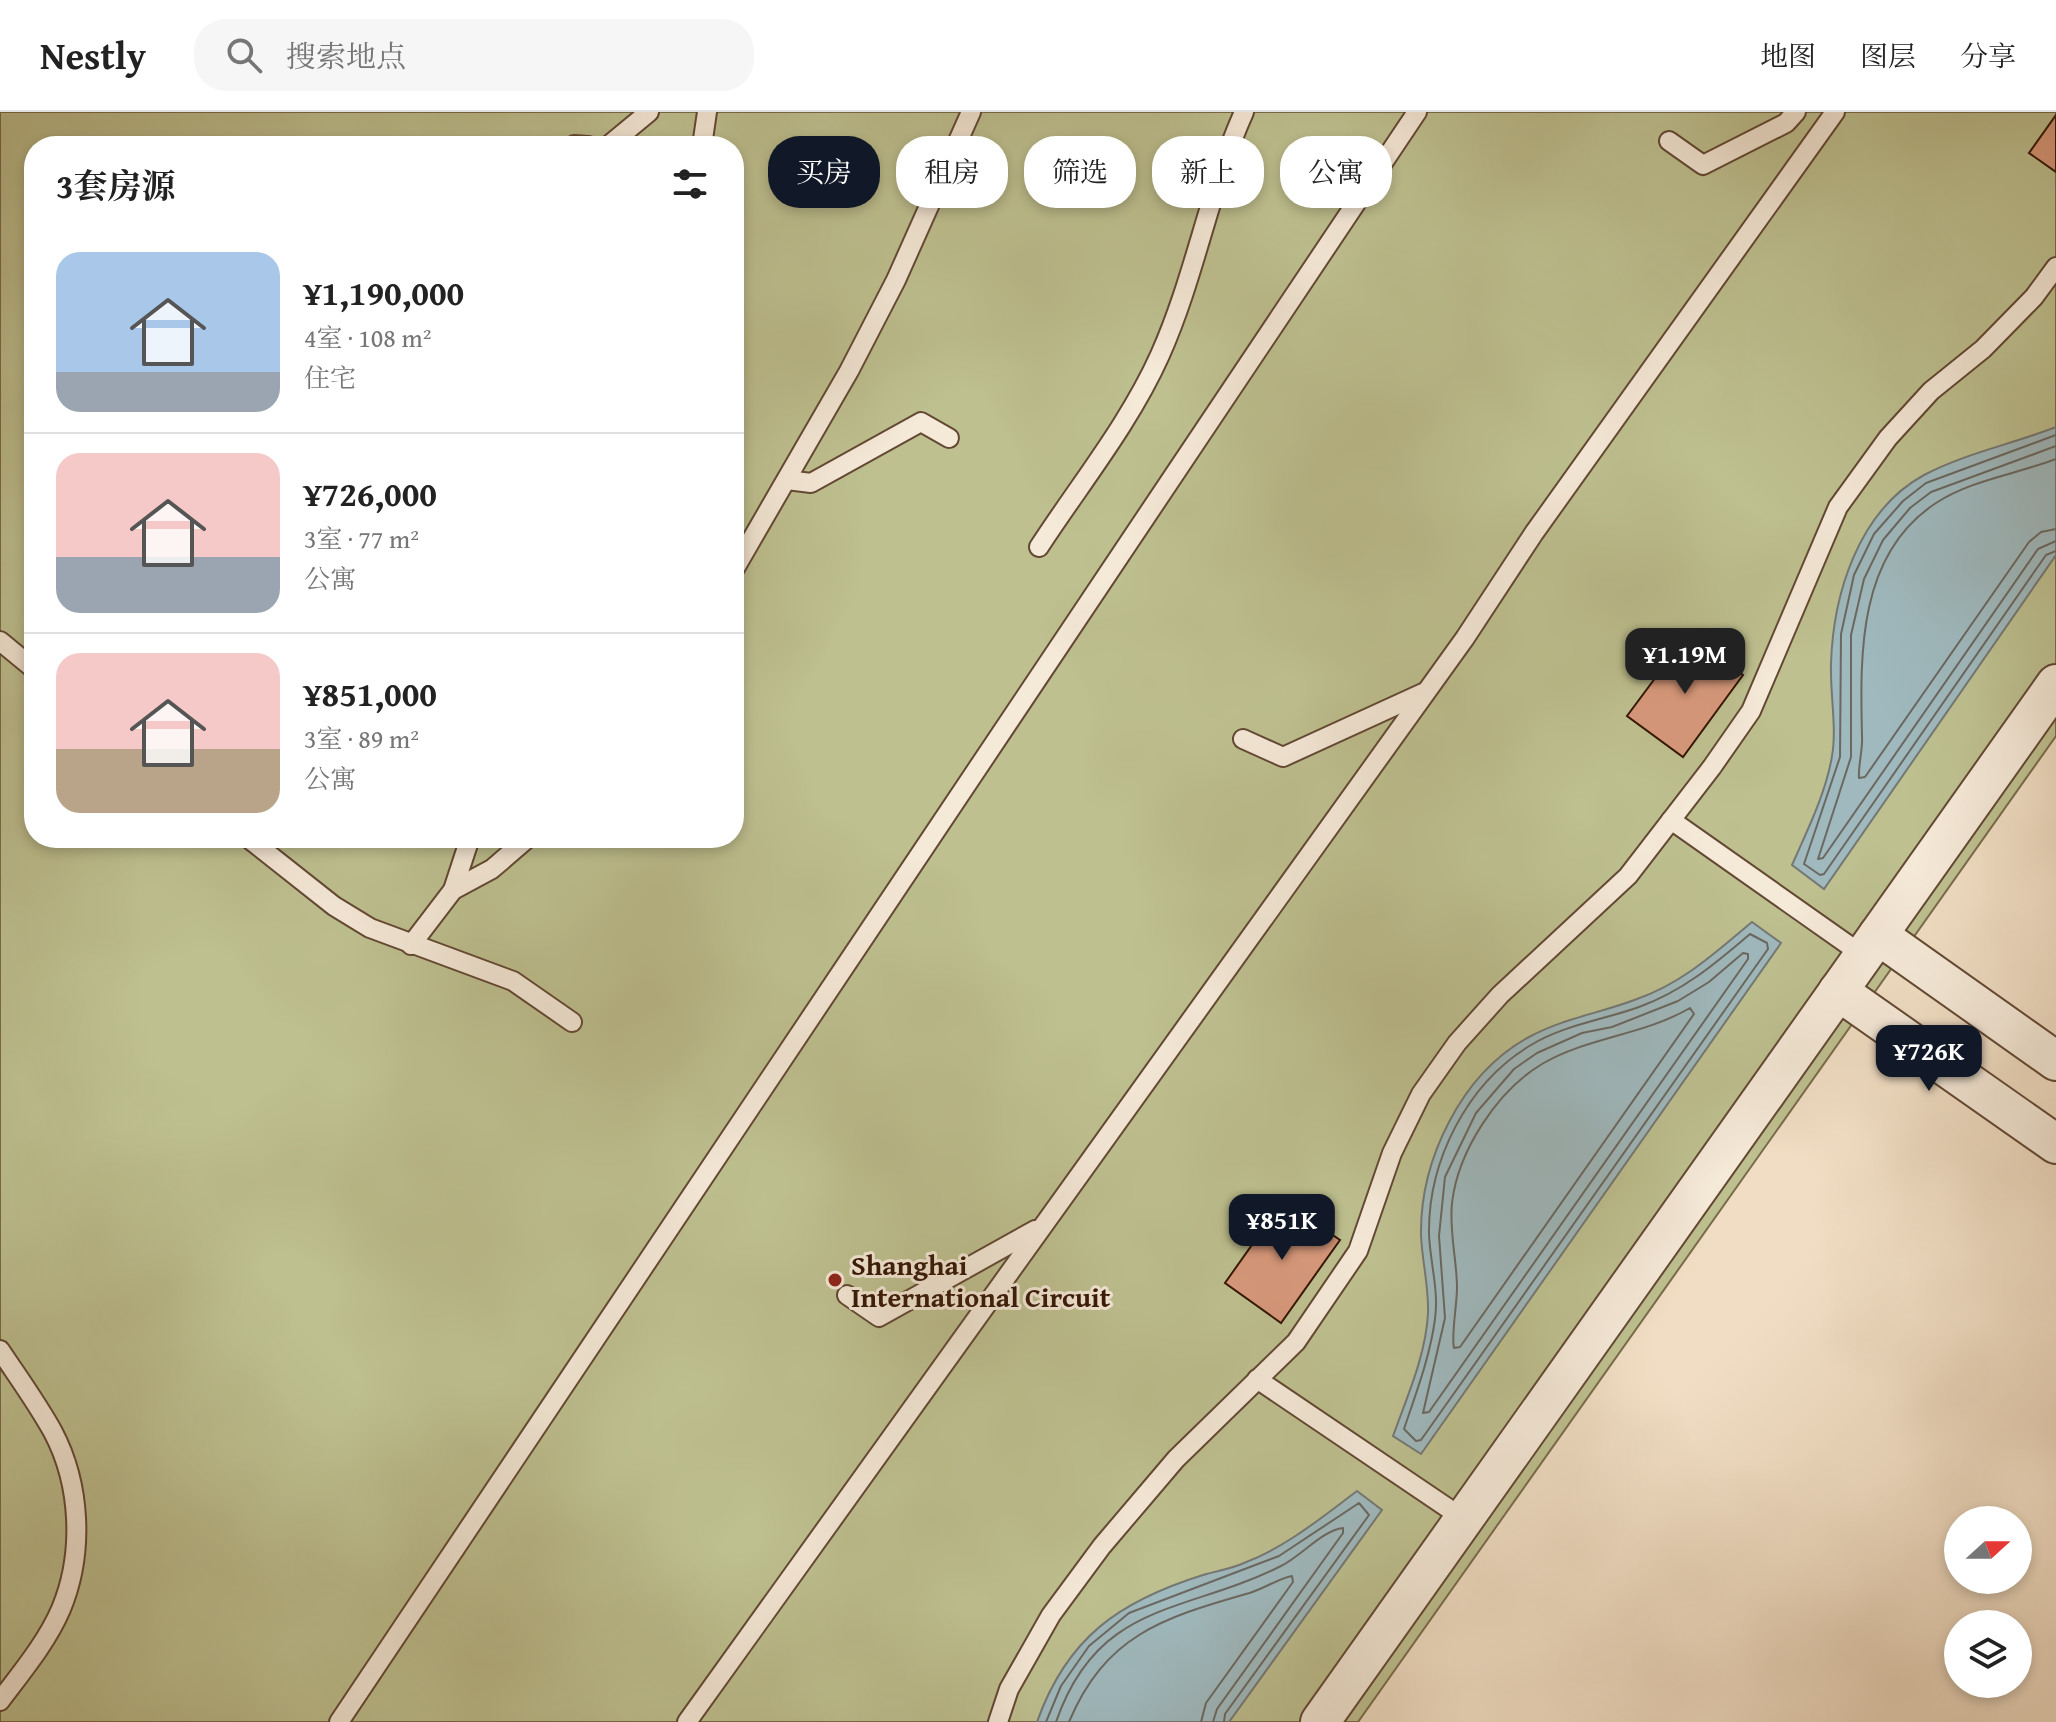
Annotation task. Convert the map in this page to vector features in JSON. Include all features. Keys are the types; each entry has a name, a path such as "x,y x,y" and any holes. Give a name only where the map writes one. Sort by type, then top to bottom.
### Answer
{"street":[{"path":"1320,1722 2056,684"},
{"path":"1871,946 2056,1061"},
{"path":"1838,991 2056,1144"}],"lane":[{"path":"620,136 649,112"},
{"path":"703,136 707,112"},
{"path":"744,553 889,293 971,112"},
{"path":"1039,547 1141,394 1162,352 1229,146 1244,112"},
{"path":"339,1722 1417,112"},
{"path":"1669,141 1703,165 1786,123 1796,112"},
{"path":"687,1722 1426,692 1835,112"},
{"path":"998,1722 1009,1689 1051,1615 1102,1546 1176,1459 1296,1342 1358,1251 1392,1153 1421,1094 1457,1043 1500,995 1618,885 1671,820 1751,711 1838,507 1888,438 1931,391 1983,349 2034,297 2056,267"},
{"path":"787,480 811,483 921,422 949,438"},
{"path":"0,641 24,661"},
{"path":"1243,739 1283,757 1426,692"},
{"path":"1671,820 1871,946"},
{"path":"261,848 334,906 370,928 513,981 572,1022"},
{"path":"411,945 453,890 467,848"},
{"path":"453,890 492,869 516,848"},
{"path":"847,1295 879,1317 1041,1226"},
{"path":"0,1350 54,1434 67,1468 77,1509 70,1579 61,1610 0,1701"},
{"path":"1257,1379 1464,1519"}],"green space":[{"name":"Shanghai International Circuit","path":"0,112 2056,112 2056,736 1358,1722 0,1722"}],"water":[{"path":"2056,427 2056,555 1824,889 1792,865 1821,798 1829,770 1834,734 1831,664 1837,610 1844,583 1866,532 1901,491 1924,475"},
{"path":"1752,922 1781,943 1421,1454 1393,1436 1424,1344 1428,1313 1421,1235 1428,1178 1449,1122 1465,1096 1483,1073 1529,1037 1654,992 1698,966"},
{"path":"1357,1491 1382,1510 1229,1722 1037,1722 1049,1692 1064,1667 1100,1626 1146,1597 1173,1585 1234,1567 1274,1549"}],"building":[{"path":"2056,115 2056,172 2029,153"},
{"path":"1688,634 1743,675 1683,757 1627,716"},
{"path":"1283,1201 1340,1240 1281,1323 1225,1283"}],"place":[{"name":"Shanghai International Circuit","path":"835,1280"}]}
